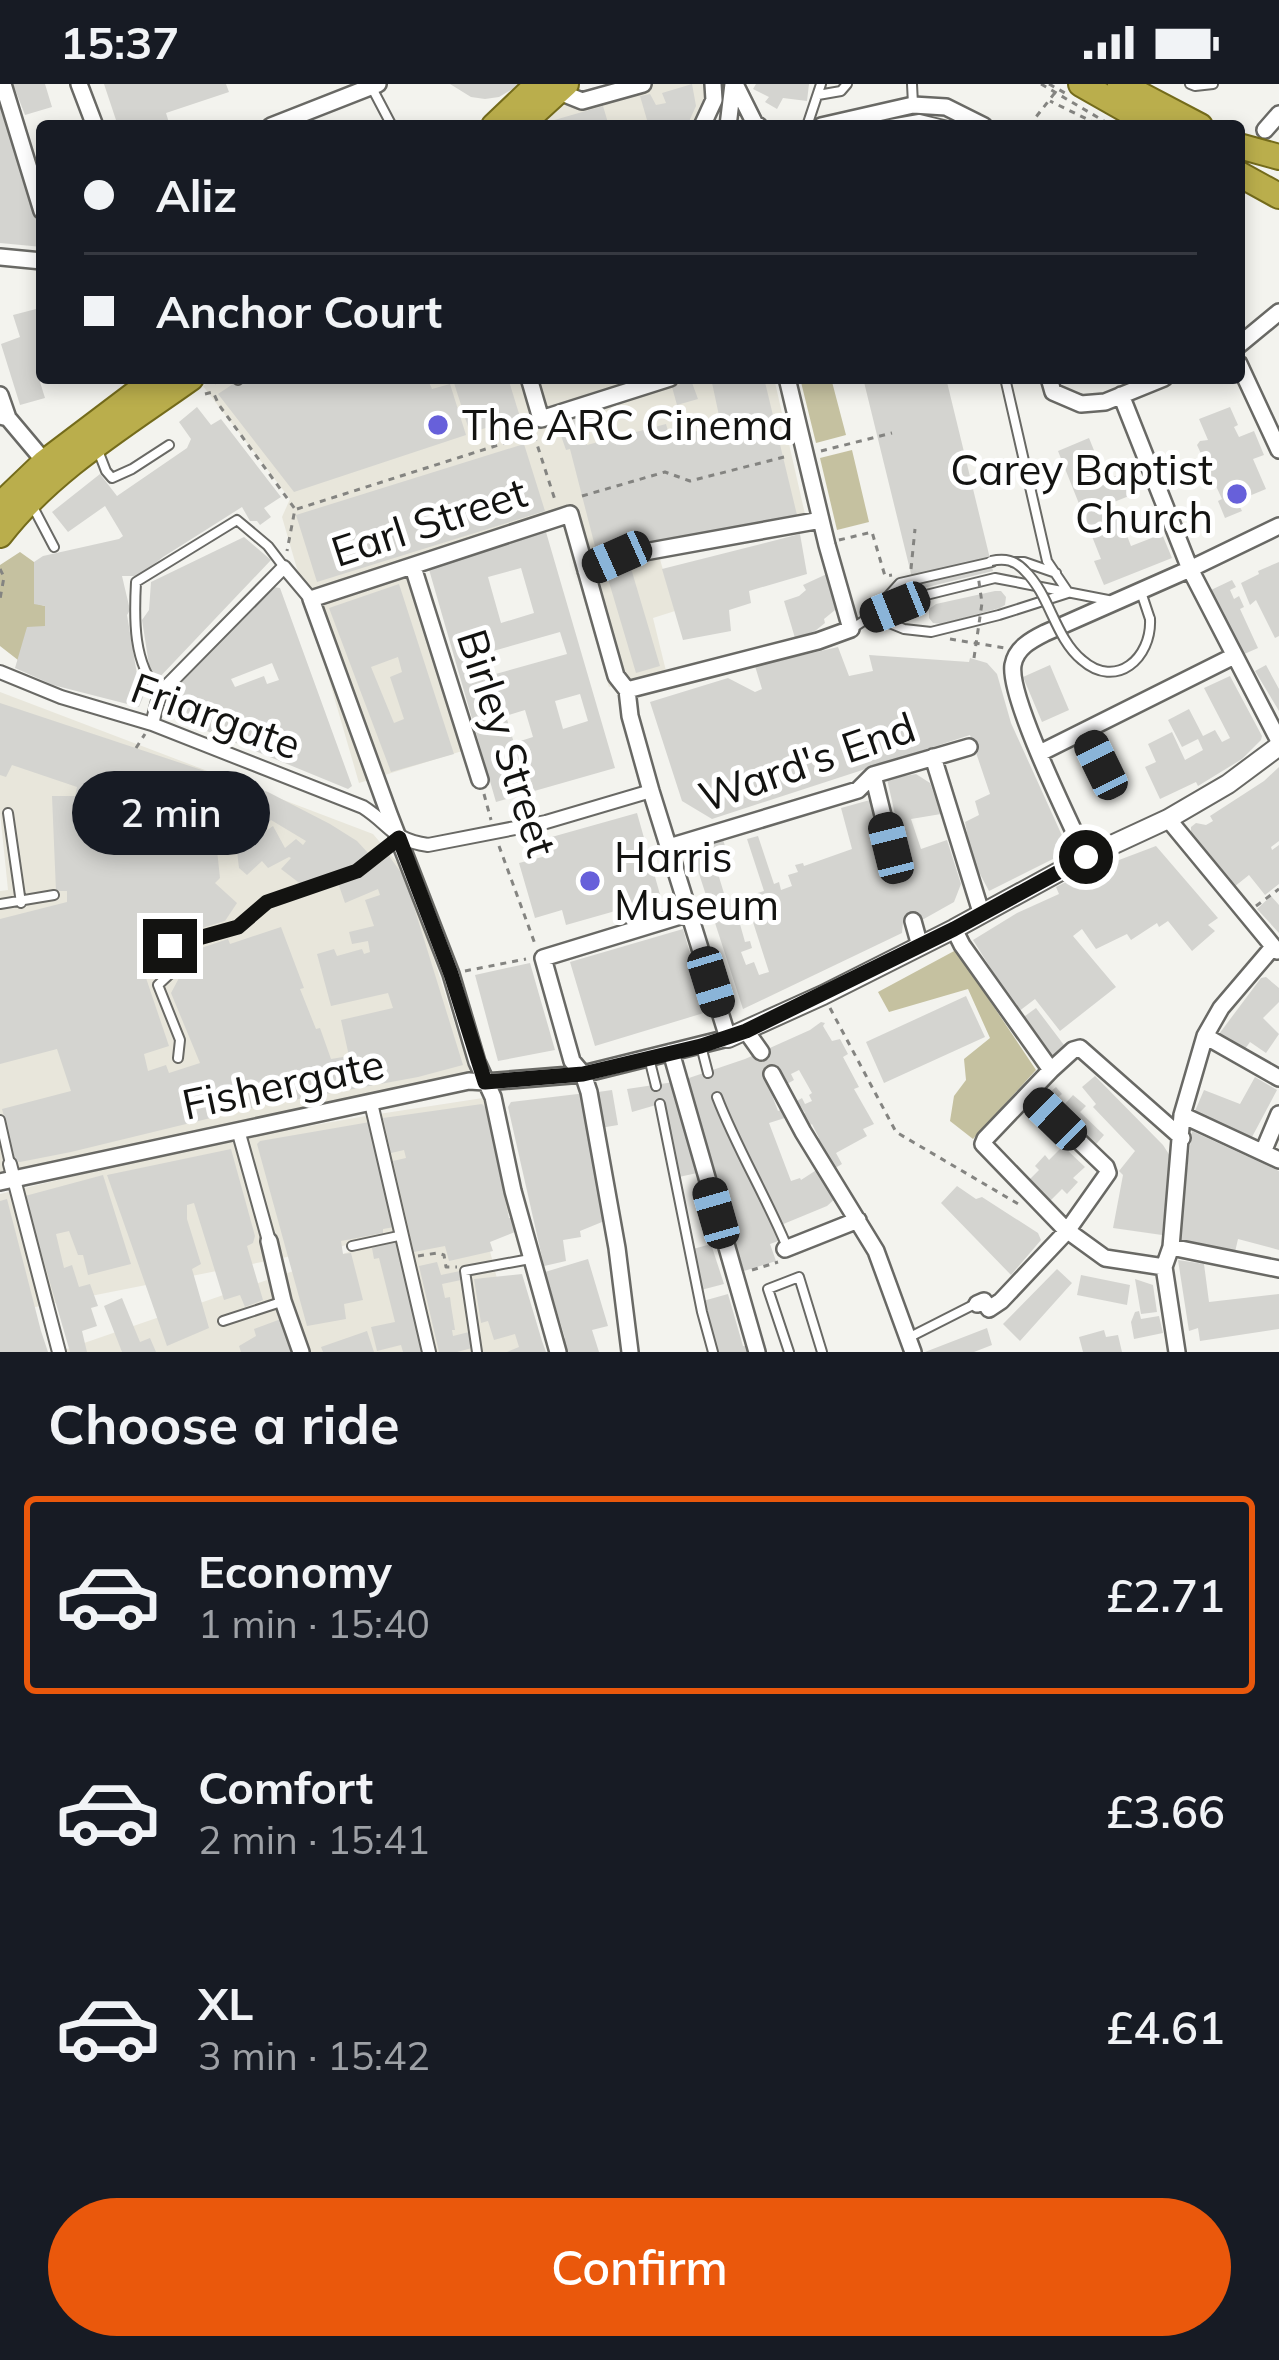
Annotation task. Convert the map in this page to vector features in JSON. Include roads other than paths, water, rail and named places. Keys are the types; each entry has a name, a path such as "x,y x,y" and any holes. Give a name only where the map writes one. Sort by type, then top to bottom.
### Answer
{"highway":[{"path":"1120,84 1189,120"},
{"path":"503,120 554,86"},
{"path":"525,120 554,86"},
{"path":"1070,87 1142,120"},
{"path":"1245,148 1279,157"},
{"path":"1245,177 1279,196"},
{"path":"0,505 45,462 148,384"},
{"path":"0,535 29,501 97,447 198,384"}],"street":[{"path":"3,84 36,191"},
{"path":"79,84 92,120"},
{"path":"316,84 324,105"},
{"path":"705,120 714,100 713,84"},
{"path":"729,120 734,84"},
{"path":"734,84 752,120"},
{"path":"286,120 375,85"},
{"path":"554,86 582,100 634,85"},
{"path":"847,120 913,105 946,107 972,120"},
{"path":"1265,130 1279,114"},
{"path":"0,257 36,260"},
{"path":"1245,340 1279,311"},
{"path":"1245,377 1279,450"},
{"path":"531,384 542,419 651,384"},
{"path":"627,690 851,629 789,384"},
{"path":"1051,384 1053,392 1081,404 1105,402 1149,384"},
{"path":"0,395 4,417 45,462"},
{"path":"737,1035 1168,819 1228,784 1279,743 1190,569 1121,395"},
{"name":"Earl Street","path":"311,599 564,512 586,571"},
{"path":"761,1052 737,1035 689,913 630,716 627,690 616,676 586,571 617,557 821,520"},
{"path":"1086,857 1016,687 1015,658 1027,642 1279,526"},
{"path":"152,724 160,693 284,567 311,599 451,974 493,1097 530,1259 558,1352"},
{"name":"Birley Street","path":"413,567 480,780"},
{"path":"1040,753 1234,656"},
{"name":"Friargate","path":"0,672 61,697 152,724 363,807 399,838"},
{"name":"Ward's End","path":"669,847 858,790 873,775 969,747"},
{"path":"933,757 981,912"},
{"path":"873,775 891,848"},
{"path":"399,838 428,844 494,832 651,791"},
{"path":"1168,819 1276,950 1221,1009 1205,1036 1182,1115 1171,1247 1164,1267 1177,1352"},
{"path":"630,1352 589,1092 572,1061 543,958 689,913"},
{"path":"913,921 920,946"},
{"path":"954,929 1051,1070"},
{"name":"Fishergate","path":"8,1175 240,1137 469,1081 583,1074 737,1035"},
{"path":"1205,1036 1279,1078"},
{"path":"1164,1267 1106,1258 1066,1231 983,1144 1051,1070 1080,1048 1182,1138"},
{"path":"671,1052 758,1352"},
{"path":"772,1074 876,1251 910,1345"},
{"path":"977,1304 983,1301 989,1309 1000,1301 1066,1231 1108,1173 1030,1094"},
{"path":"370,1102 428,1352"},
{"path":"1182,1115 1271,1156 1279,1114"},
{"path":"240,1137 301,1352"},
{"path":"8,1175 59,1352"},
{"path":"786,1249 858,1220"},
{"path":"1171,1247 1279,1269"}],"lane":[{"path":"810,120 821,84"},
{"path":"817,95 841,92 847,84"},
{"path":"912,84 913,105"},
{"path":"1190,84 1213,84"},
{"path":"375,85 388,120"},
{"path":"1006,384 1047,561 1069,593"},
{"path":"97,447 112,478 169,445"},
{"path":"29,501 54,547"},
{"path":"160,693 147,679 142,660 134,619 136,583 237,520 284,567"},
{"path":"991,561 1011,560 1029,574 1072,650 1096,669 1128,667 1148,645 1150,619 1140,591"},
{"path":"868,618 900,583 996,562 1024,562 1055,573"},
{"path":"851,629 922,596 995,578 1113,601"},
{"path":"868,618 931,632 1069,593"},
{"path":"1085,732 1101,765"},
{"path":"8,813 21,903"},
{"path":"178,1058 180,1040 158,985 173,971 170,946 238,927 267,902 357,871 399,838"},
{"path":"0,904 54,896"},
{"path":"701,1046 708,1072"},
{"path":"649,1058 656,1086"},
{"path":"717,1097 786,1249"},
{"path":"660,1104 713,1352"},
{"path":"0,1120 8,1175"},
{"path":"352,1246 403,1235"},
{"path":"477,1352 465,1271 530,1259"},
{"path":"789,1352 768,1288 800,1277 822,1352"},
{"path":"223,1321 283,1301"},
{"path":"910,1345 977,1304"}],"place":[{"name":"The ARC Cinema","path":"438,425"},
{"name":"Carey Baptist Church","path":"1237,494"},
{"name":"Harris Museum","path":"590,881"}]}
